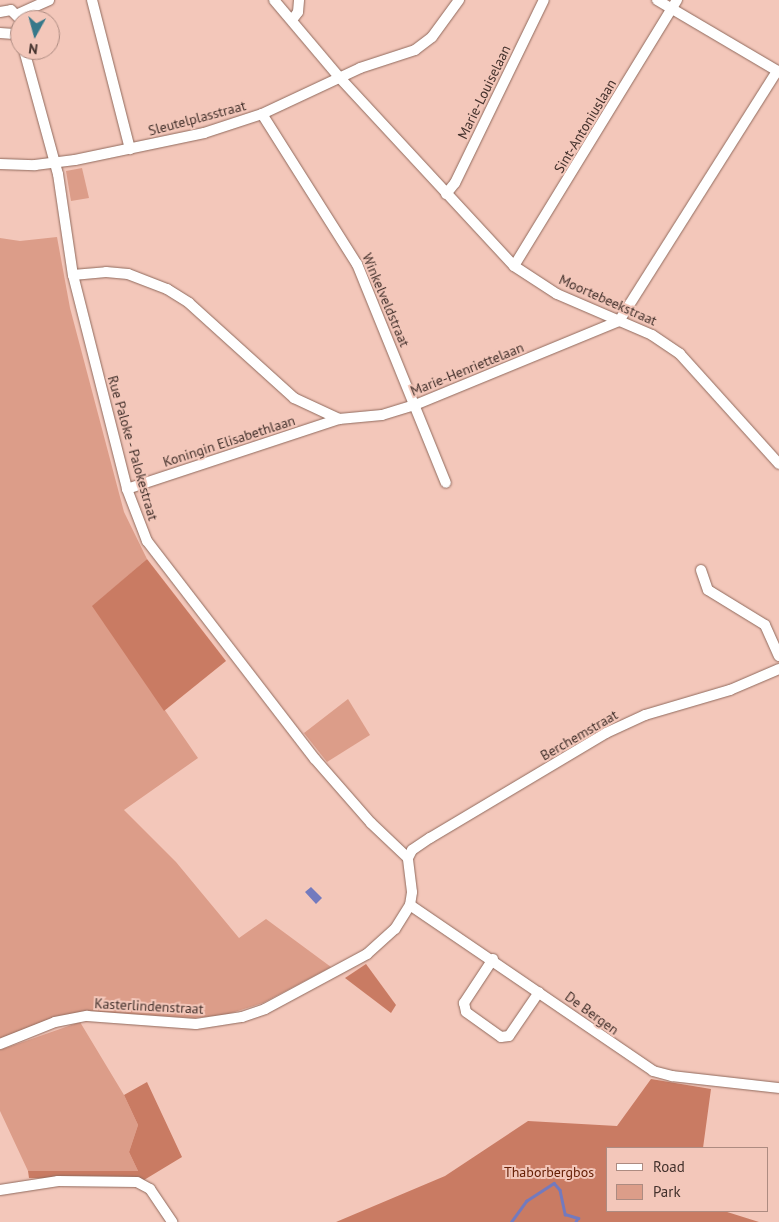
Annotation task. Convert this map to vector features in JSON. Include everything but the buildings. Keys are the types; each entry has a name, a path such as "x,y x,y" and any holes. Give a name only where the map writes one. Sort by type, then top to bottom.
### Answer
{"street":[{"path":"31,10 49,0"},
{"path":"92,0 130,149"},
{"name":"Moortebeekstraat","path":"274,0 280,12 292,20 340,78 514,266 557,294 652,335 680,354 779,464"},
{"path":"292,20 298,12 299,0"},
{"name":"Sleutelplasstraat","path":"0,164 54,163 130,149 204,133 262,114 340,78 416,50 432,37 459,0"},
{"name":"Marie-Louiselaan","path":"446,194 456,184 544,0"},
{"path":"619,321 778,72 675,5 657,0"},
{"name":"Sint-Antoniuslaan","path":"514,266 675,5"},
{"name":"Rue Paloke - Palokestraat","path":"28,60 35,80 60,181 73,275 127,489 137,520 162,564 340,789 408,858"},
{"name":"Winkelveldstraat","path":"262,114 357,264 446,483"},
{"path":"73,275 106,272 128,274 167,289 189,303 294,398 339,419"},
{"name":"Marie-Henriettelaan","path":"339,419 382,415 415,405 619,321"},
{"name":"Koningin Elisabethlaan","path":"127,489 339,419"},
{"path":"701,570 708,590 765,625 779,656"},
{"name":"Berchemstraat","path":"408,858 412,850 430,838 606,733 646,715 730,690 779,669"},
{"path":"408,858 412,892 410,905"},
{"name":"De Bergen","path":"410,905 492,959 653,1071 672,1076 779,1088"},
{"name":"Kasterlindenstraat","path":"0,1044 55,1022 87,1016 196,1024 232,1019 265,1009 321,980 381,942 410,905"},
{"path":"492,959 464,1003 466,1012 501,1037 509,1036 539,992"},
{"path":"0,1190 58,1181 137,1182 150,1189 172,1222"}],"green space":[{"path":"82,168 89,198 71,201 66,171"},
{"path":"57,237 70,308 124,512 147,559 93,606 198,758 124,810 176,862 239,938 266,919 331,967 263,1003 225,1015 194,1018 82,1012 44,1021 0,1039 0,238 20,241"},
{"path":"147,559 226,661 164,711 92,606"},
{"path":"348,699 370,735 327,762 304,733"},
{"path":"366,964 396,1005 391,1013 345,978"},
{"path":"80,1022 124,1095 138,1125 129,1152 138,1171 28,1171 0,1111 0,1050"},
{"name":"Thaborbergbos","path":"651,1079 711,1089 703,1147 606,1147 606,1212 727,1212 759,1222 336,1222 445,1176 528,1121 617,1126"},
{"path":"147,1082 182,1157 144,1180 29,1178 28,1171 138,1171 129,1152 138,1125 124,1095"}],"water":[{"path":"311,887 322,898 316,904 305,892"}],"waterway":[{"path":"511,1222 526,1201 554,1183 560,1190 565,1214 578,1218 576,1222"}]}
